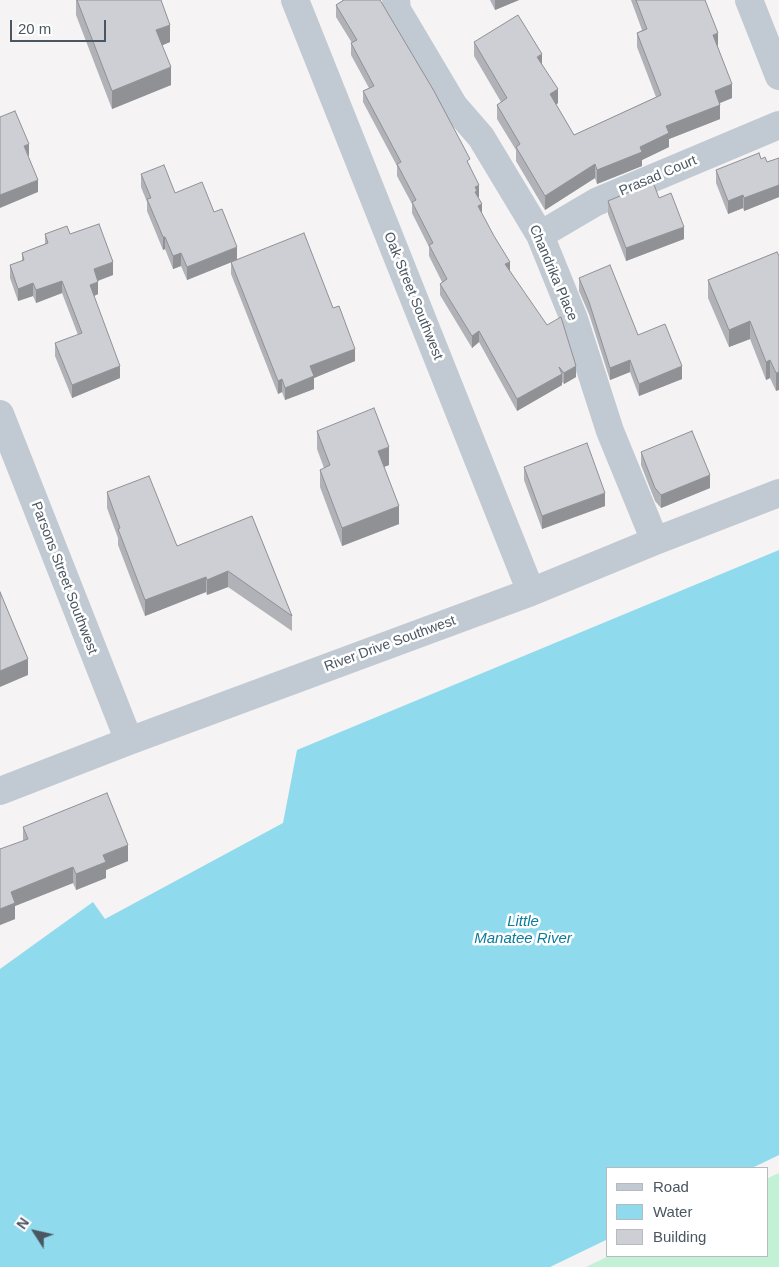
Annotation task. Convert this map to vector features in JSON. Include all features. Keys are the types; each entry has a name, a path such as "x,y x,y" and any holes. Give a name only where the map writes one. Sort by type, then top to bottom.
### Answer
{"street":[{"name":"Oak Street Southwest","path":"295,0 531,592"},
{"name":"Chandrika Place","path":"396,0 397,10 454,106 482,137 540,235 574,319 610,431 655,541"},
{"path":"749,0 779,76"},
{"name":"Prasad Court","path":"540,235 596,202 779,125"},
{"name":"Parsons Street Southwest","path":"0,414 129,741"},
{"name":"River Drive Southwest","path":"0,791 129,741 531,592 779,493"}],"green space":[{"path":"779,1173 779,1267 586,1267 607,1257 769,1257 769,1178"}],"water":[{"name":"Little Manatee River","path":"779,550 779,1155 754,1167 606,1167 606,1240 550,1267 0,1267 0,969 93,902 105,919 283,823 297,750"}],"building":[{"path":"77,0 161,0 170,25 156,30 171,67 112,91"},
{"path":"344,0 380,0 434,91 470,159 467,161 479,185 475,187 477,191 475,192 482,204 478,206 510,262 505,264 547,325 561,317 576,366 564,373 559,367 562,374 517,399 479,331 472,336 440,284 447,279 429,245 433,243 412,202 416,200 397,164 401,162 363,91 374,86 351,43 357,40 336,5"},
{"path":"636,0 705,0 718,33 713,35 732,84 715,91 720,105 666,126 669,133 640,147 642,152 597,170 595,164 545,196 516,147 520,144 497,105 507,98 474,42 518,15 542,54 537,57 558,89 550,94 574,135 661,95 637,33 647,29"},
{"path":"15,111 29,144 24,146 38,180 0,195 0,117"},
{"path":"759,153 761,159 765,157 767,162 779,158 779,185 744,198 743,195 728,201 716,170"},
{"path":"164,165 175,193 202,182 214,212 222,209 237,247 187,267 181,253 173,256 147,199 151,198 141,174"},
{"path":"653,182 659,198 671,193 684,227 626,248 608,201"},
{"path":"99,224 113,262 94,269 98,282 90,285 120,366 72,385 55,343 82,333 62,281 36,290 33,283 18,289 10,265 24,260 22,253 48,243 45,234 67,226 70,234"},
{"path":"304,233 333,308 339,306 355,349 310,366 314,376 285,388 282,379 278,381 231,262"},
{"path":"777,252 779,256 779,372 776,373 770,360 766,362 750,321 729,330 708,280"},
{"path":"610,265 638,335 665,324 682,366 639,384 630,360 610,368 589,302 579,278"},
{"path":"374,408 389,447 378,451 399,506 342,528 320,470 330,465 317,431"},
{"path":"692,431 710,475 661,495 655,488 641,452"},
{"path":"587,443 605,493 542,516 524,467"},
{"path":"149,476 177,546 252,516 292,616 228,571 207,580 206,577 145,600 118,529 120,528 107,492"},
{"path":"0,592 28,659 0,671"},
{"path":"107,793 128,845 103,855 106,862 76,874 73,867 11,892 15,903 0,909 0,849 28,839 23,827"}]}
